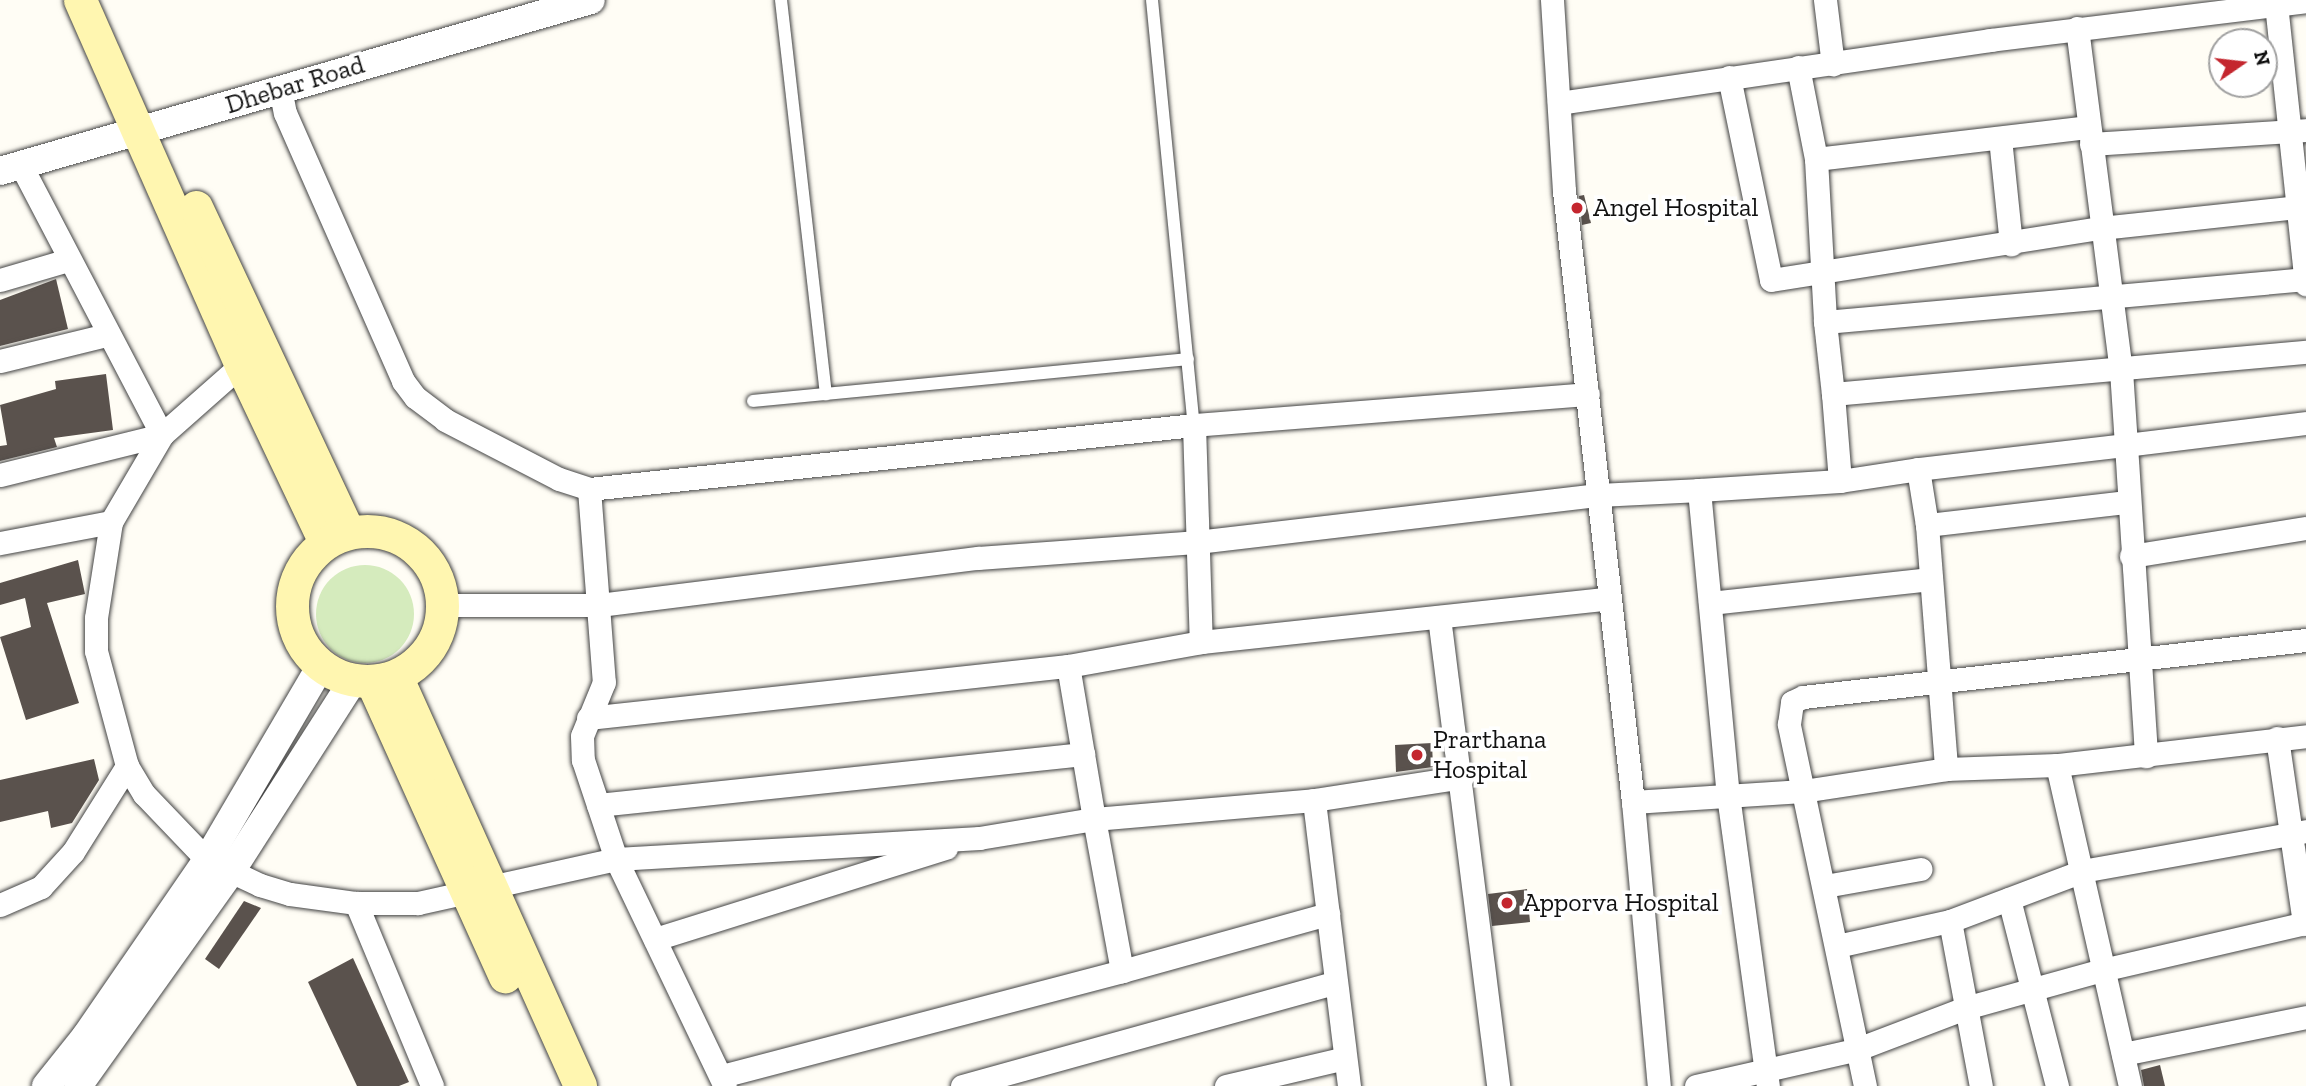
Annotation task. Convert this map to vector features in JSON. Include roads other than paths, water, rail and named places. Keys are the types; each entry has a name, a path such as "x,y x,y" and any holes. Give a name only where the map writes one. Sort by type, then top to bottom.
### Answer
{"main road":[{"path":"80,0 149,129 337,537"},
{"path":"104,0 149,129 241,365 337,537"},
{"path":"382,533 412,546 433,572 442,605 430,648 374,679 320,666 304,648 294,627 291,603 296,579 308,558 337,537 382,533"},
{"path":"374,679 479,893 580,1086"},
{"path":"479,893 557,1086"}],"street":[{"name":"Dhebar Road","path":"10,168 591,0"},
{"path":"1552,0 1559,103 1598,495 1633,802 1659,1086"},
{"path":"1825,0 1833,65"},
{"path":"1559,103 1798,67 1833,65 2219,5 2276,5 2306,1"},
{"path":"1825,323 2111,294 2306,281 2298,129 2276,5"},
{"path":"2077,28 2121,370 2127,502 2142,658 2146,756"},
{"path":"1798,67 1816,159 1825,323 1840,481"},
{"path":"1729,77 1771,280 1821,269 2011,244 2101,228 2302,206"},
{"path":"280,88 285,113 403,381 415,397 445,420 559,479 589,489 1194,425 1588,394"},
{"path":"1816,159 2000,138 2298,129"},
{"path":"2000,138 2011,244"},
{"path":"10,168 68,260 162,435"},
{"path":"0,279 68,260"},
{"path":"0,361 107,335"},
{"path":"1833,394 2306,352"},
{"path":"241,365 162,435 111,522 96,618 96,651 127,766 144,794 219,866 290,894 356,903 418,903 479,893 616,859 979,838 1094,819 1314,800 1462,778"},
{"path":"442,605 599,605 992,556 1197,542 1598,495 1840,481 1918,469 2306,423"},
{"path":"1194,425 1201,642"},
{"path":"0,475 162,435"},
{"path":"1918,469 1927,526 1946,769"},
{"path":"589,489 604,682 582,736 583,760 616,859 723,1081 1328,914"},
{"path":"1699,490 1728,796 1767,1078"},
{"path":"1927,526 2127,502"},
{"path":"0,543 111,522"},
{"path":"2131,556 2306,528"},
{"path":"1710,603 1931,579"},
{"path":"588,718 1068,666 1201,642 1610,598"},
{"path":"1439,617 1462,778 1498,1086"},
{"path":"1865,1086 1855,1050 1825,886 1787,713 1792,702 2306,640"},
{"path":"78,1086 219,866 320,666"},
{"path":"1068,666 1122,971"},
{"path":"46,1086 219,866 374,679"},
{"path":"1633,802 1803,791 1946,769 2057,765 2146,756 2277,737 2306,736"},
{"path":"1696,1086 1767,1078 1855,1050 1965,1008 2102,970 2305,923 2299,832 2277,737"},
{"path":"598,805 1083,754"},
{"path":"2057,765 2130,1086"},
{"path":"0,905 41,887 73,852 127,766"},
{"path":"1314,800 1349,1086"},
{"path":"1837,946 1950,921 2082,871 2299,832"},
{"path":"655,939 979,838"},
{"path":"1825,886 1920,869"},
{"path":"2009,899 2057,1086"},
{"path":"356,903 432,1086"},
{"path":"1950,921 1981,1086"},
{"path":"962,1086 1336,982"},
{"path":"2123,1054 2306,1017"},
{"path":"1226,1086 1345,1058"}],"lane":[{"path":"781,0 826,394"},
{"path":"1152,0 1194,425"},
{"path":"753,401 1188,359"}],"place":[{"name":"Angel Hospital","path":"1577,208"},
{"name":"Prarthana Hospital","path":"1417,755"},
{"name":"Apporva Hospital","path":"1507,903"}]}
